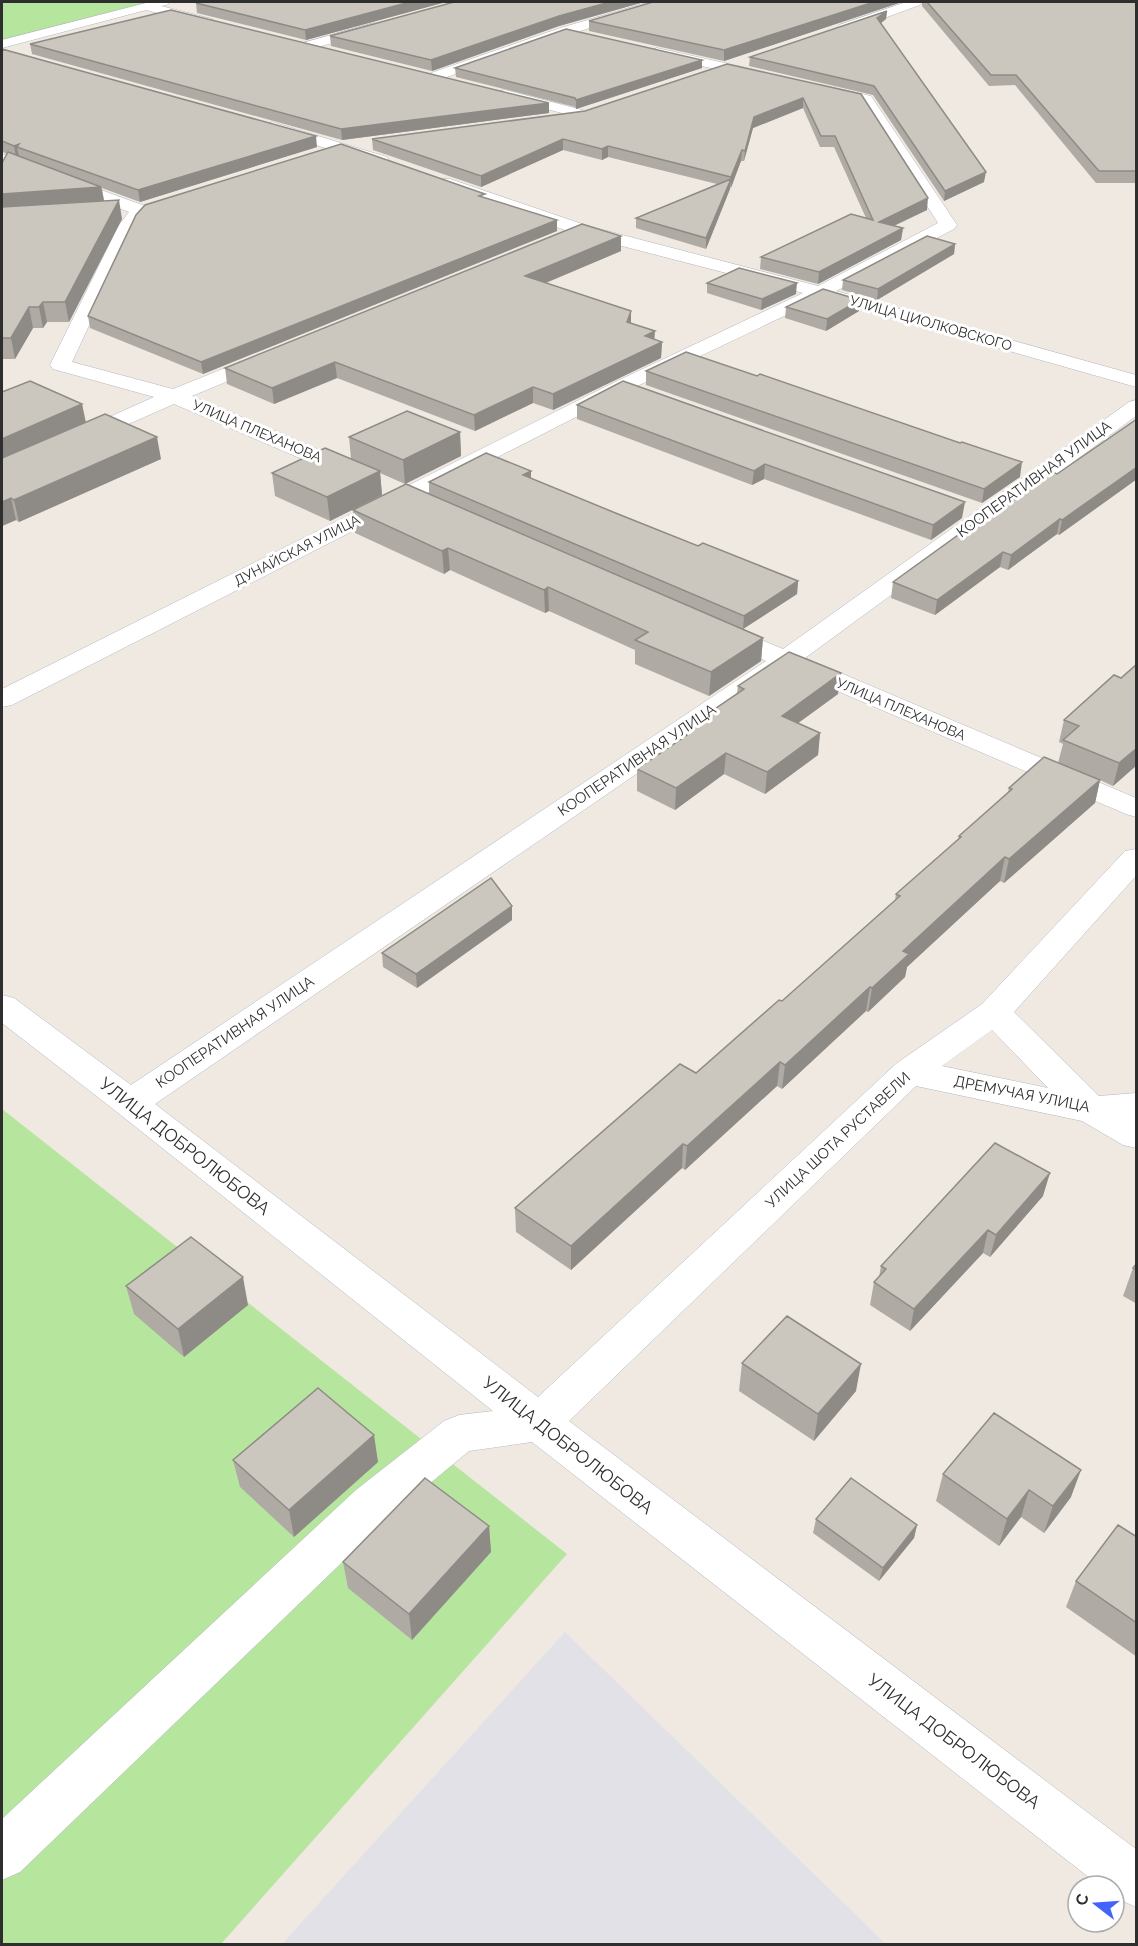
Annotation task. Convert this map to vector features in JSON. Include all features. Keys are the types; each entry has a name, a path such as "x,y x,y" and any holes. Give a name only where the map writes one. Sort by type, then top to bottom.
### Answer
{"street":[{"path":"2,44 163,2"},
{"path":"459,82 431,75 662,2"},
{"path":"827,33 916,2"},
{"path":"145,6 224,27"},
{"path":"337,55 298,46 384,24"},
{"path":"565,31 599,39"},
{"path":"645,50 784,81"},
{"path":"2,52 24,59"},
{"path":"693,78 759,56"},
{"name":"ДУНАЙСКАЯ УЛИЦА","path":"2,699 417,499 622,386 820,292 948,225 866,99 807,86"},
{"path":"493,91 590,113 550,120"},
{"path":"251,122 342,147 396,166"},
{"path":"308,157 342,147 376,142"},
{"path":"2,159 144,209"},
{"name":"УЛИЦА ЦИОЛКОВСКОГО","path":"429,177 582,230 820,292 1137,381"},
{"path":"104,213 144,209"},
{"name":"УЛИЦА ПЛЕХАНОВА","path":"144,209 128,225 60,365 174,396 417,499"},
{"path":"560,239 582,230"},
{"path":"2,473 174,396 284,351"},
{"path":"622,386 655,398"},
{"name":"КООПЕРАТИВНАЯ УЛИЦА","path":"130,1102 784,660 973,511 1137,406"},
{"name":"УЛИЦА ПЛЕХАНОВА","path":"698,622 1137,808"},
{"name":"УЛИЦА ШОТА РУСТАВЕЛИ","path":"539,1423 909,1072 994,1012 1137,858"},
{"name":"УЛИЦА ДОБРОЛЮБОВА","path":"2,1006 130,1102 539,1423 1137,1881"},
{"path":"994,1012 1091,1110 1137,1135"},
{"name":"ДРЕМУЧАЯ УЛИЦА","path":"909,1072 1091,1110 1137,1106"},
{"path":"2,1854 372,1504 459,1434 539,1423"}],"shaded area":[{"path":"565,1632 886,1944 282,1944"}],"green space":[{"path":"2,2 148,2 2,40"},
{"path":"2,1109 567,1554 221,1944 2,1944"}],"building":[{"path":"410,2 305,30 196,3"},
{"path":"454,2 610,2 559,16 431,60 330,36"},
{"path":"653,2 874,2 724,50 589,21"},
{"path":"927,2 1137,2 1137,171 1099,171 1016,75 991,75"},
{"path":"171,10 549,103 341,129 30,44"},
{"path":"887,11 877,18 986,172 945,191 874,86 750,57"},
{"path":"566,29 702,60 576,100 455,68"},
{"path":"2,49 316,136 138,190 17,147 19,144 14,146 2,141"},
{"path":"727,64 861,94 928,198 879,222 903,228 819,272 761,257 851,214 873,220 835,136 821,136 803,98 754,117 745,151 742,150 731,177 608,146 602,149 563,139 481,176 372,139 585,111"},
{"path":"341,144 485,194 479,196 557,220 201,362 88,316 136,215 145,205"},
{"path":"8,152 101,187 2,194 2,163"},
{"path":"731,179 706,238 636,218"},
{"path":"119,200 65,302 43,302 39,307 29,307 11,338 2,338 2,207"},
{"path":"582,224 621,236 525,276 631,311 627,322 655,331 645,336 662,342 553,394 533,387 474,415 335,362 272,388 225,368"},
{"path":"927,236 955,244 878,289 843,280"},
{"path":"739,268 797,283 762,299 707,283"},
{"path":"823,289 860,300 827,319 786,307"},
{"path":"686,352 757,376 760,374 1022,462 984,489 646,371"},
{"path":"30,381 82,404 2,439 2,392"},
{"path":"623,381 965,502 933,525 765,464 754,471 577,405"},
{"path":"407,411 460,432 403,460 349,437"},
{"path":"105,414 157,437 14,500 11,498 2,502 2,458"},
{"path":"1137,419 1137,467 1011,555 1003,552 937,600 893,582 1048,470 1057,474"},
{"path":"325,448 380,471 327,497 272,473"},
{"path":"486,453 531,471 523,475 618,514 698,546 703,543 798,581 744,616 429,482"},
{"path":"406,484 763,638 711,672 635,640 648,632 548,587 544,590 448,548 442,551 353,510"},
{"path":"789,652 841,673 782,716 820,733 767,772 726,753 676,788 637,769 687,735 681,732 744,689 738,686"},
{"path":"1137,664 1137,748 1119,763 1063,740 1079,726 1064,720 1114,675 1121,678"},
{"path":"1044,757 1100,780 1009,859 1005,857 903,951 909,954 785,1065 780,1062 687,1146 683,1144 571,1246 515,1208 680,1064 696,1073 779,1000 782,1001 900,896 896,894 961,837 959,836"},
{"path":"491,878 512,906 416,974 382,953"},
{"path":"995,1143 1050,1173 996,1235 988,1230 914,1309 874,1282 886,1269 881,1266"},
{"path":"191,1237 243,1277 178,1329 126,1286"},
{"path":"787,1316 861,1364 818,1414 742,1363"},
{"path":"318,1388 374,1435 289,1510 233,1460"},
{"path":"994,1413 1081,1470 1053,1506 1029,1490 1007,1519 943,1474"},
{"path":"425,1478 489,1526 409,1614 343,1562"},
{"path":"851,1478 917,1525 883,1568 816,1519"},
{"path":"1118,1525 1137,1537 1137,1623 1076,1581"}]}
